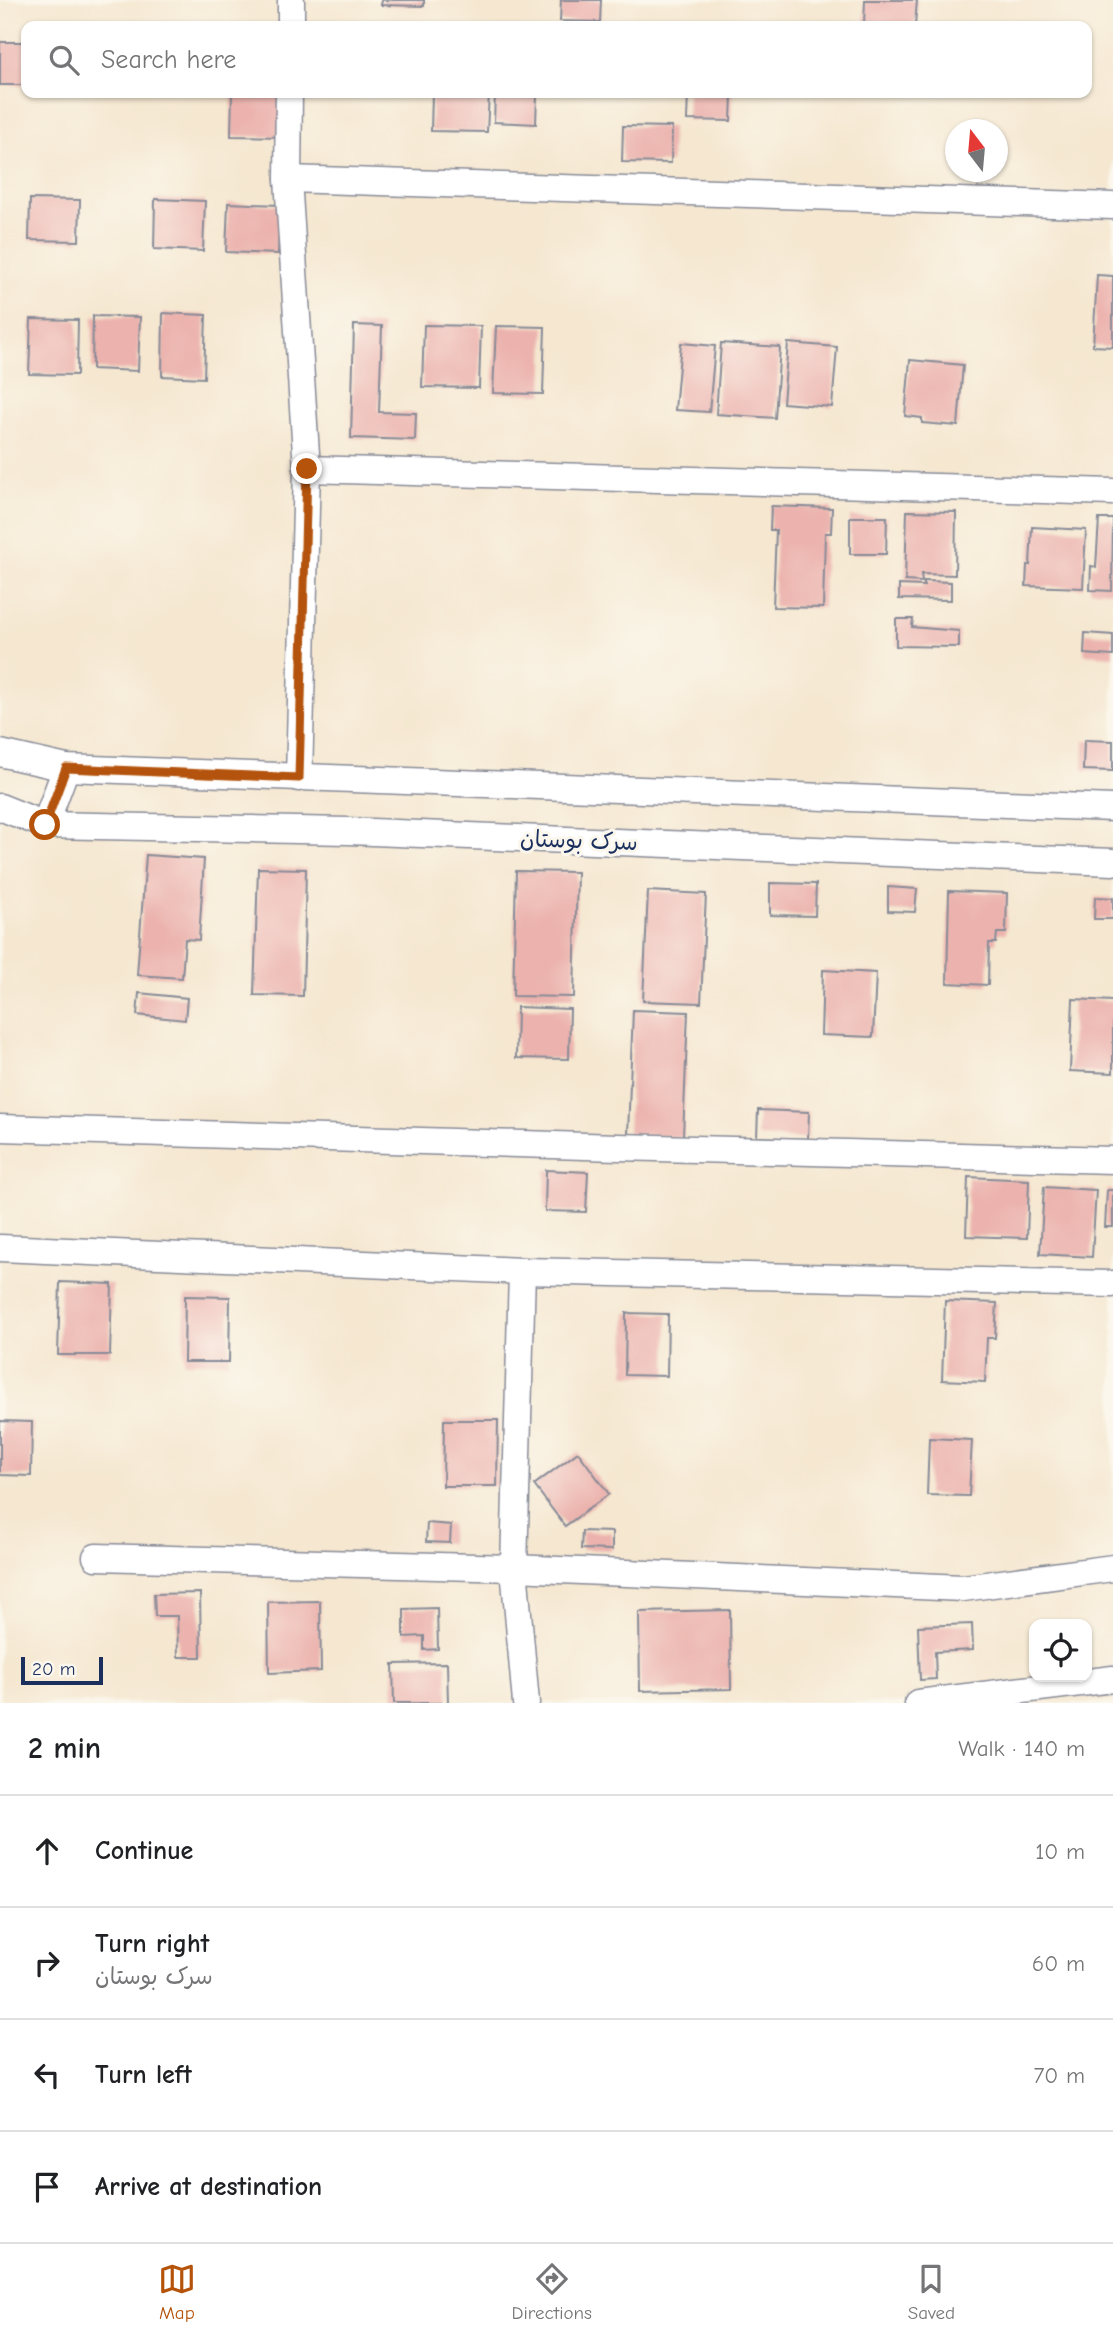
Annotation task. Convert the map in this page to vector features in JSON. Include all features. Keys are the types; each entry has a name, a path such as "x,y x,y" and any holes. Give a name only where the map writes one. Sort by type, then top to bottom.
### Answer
{"street":[{"path":"290,21 291,0"},
{"path":"289,98 288,179 307,469 299,778"},
{"path":"288,179 1113,206"},
{"path":"307,469 1113,492"},
{"path":"0,753 66,768 1113,808"},
{"path":"0,807 45,825 66,768"},
{"name":"سرک بوستان","path":"45,825 348,831 1113,862"},
{"path":"0,1128 1113,1160"},
{"path":"0,1248 522,1271 1113,1284"},
{"path":"522,1271 514,1568 526,1703"},
{"path":"96,1557 514,1568 962,1588 1113,1568"},
{"path":"918,1703 1113,1679"}],"building":[{"path":"382,0 424,0 424,6 381,5"},
{"path":"561,0 601,0 600,21 560,21"},
{"path":"865,0 917,0 915,21 864,21"},
{"path":"0,42 21,42 21,85 0,85"},
{"path":"232,98 285,98 284,137 231,136"},
{"path":"432,98 489,98 487,132 431,131"},
{"path":"495,98 537,98 536,124 494,122"},
{"path":"688,98 732,98 731,121 687,120"},
{"path":"623,126 672,127 671,163 622,162"},
{"path":"30,199 80,200 79,241 29,240"},
{"path":"155,199 205,201 203,251 154,249"},
{"path":"228,203 280,205 278,254 226,252"},
{"path":"1097,275 1113,276 1113,347 1093,346"},
{"path":"163,313 206,315 204,378 162,376"},
{"path":"93,316 140,317 138,371 92,369"},
{"path":"31,319 78,320 77,375 29,374"},
{"path":"354,325 382,326 379,412 416,413 415,440 351,438"},
{"path":"424,325 481,326 479,388 422,387"},
{"path":"496,326 545,327 543,394 493,393"},
{"path":"681,343 715,346 709,412 675,410"},
{"path":"721,343 780,347 775,418 716,414"},
{"path":"788,343 837,347 832,407 783,403"},
{"path":"910,360 963,365 958,426 922,423 922,418 905,416"},
{"path":"771,506 832,508 831,533 825,533 823,608 773,607 776,530 770,530"},
{"path":"907,511 956,512 955,575 921,574 922,582 905,581"},
{"path":"850,517 887,517 886,554 850,554"},
{"path":"1099,519 1113,519 1112,591 1090,590 1091,566 1096,567"},
{"path":"1032,527 1086,530 1083,588 1026,586"},
{"path":"924,581 951,582 951,600 899,599 899,585 924,586"},
{"path":"896,619 913,619 912,627 959,631 959,647 896,646"},
{"path":"1085,633 1113,635 1113,656 1084,654"},
{"path":"1084,740 1113,741 1113,771 1083,770"},
{"path":"146,855 204,859 199,940 185,939 182,978 137,975"},
{"path":"258,868 306,869 303,996 254,995"},
{"path":"516,871 577,872 574,997 513,996"},
{"path":"770,883 816,884 815,916 770,915"},
{"path":"888,887 917,889 915,912 888,911"},
{"path":"648,891 706,894 701,1003 643,1001"},
{"path":"949,891 1007,893 1006,933 997,933 996,943 989,943 988,985 947,983"},
{"path":"1095,897 1113,898 1113,919 1094,919"},
{"path":"823,970 876,973 873,1037 821,1035"},
{"path":"139,993 187,998 185,1020 137,1015"},
{"path":"1073,999 1113,1001 1113,1073 1070,1071"},
{"path":"517,1007 570,1009 569,1059 516,1058"},
{"path":"633,1010 688,1012 683,1137 628,1134"},
{"path":"758,1110 809,1112 808,1139 757,1137"},
{"path":"546,1170 588,1172 586,1212 545,1211"},
{"path":"968,1177 1029,1180 1027,1238 966,1236"},
{"path":"1044,1187 1096,1190 1092,1257 1040,1254"},
{"path":"1107,1190 1113,1190 1113,1227 1105,1227"},
{"path":"60,1282 112,1284 110,1355 58,1355"},
{"path":"185,1296 230,1297 229,1362 184,1362"},
{"path":"945,1301 997,1303 995,1338 987,1338 985,1382 942,1380"},
{"path":"626,1313 668,1314 667,1376 625,1375"},
{"path":"444,1420 498,1420 497,1486 443,1486"},
{"path":"0,1421 32,1422 31,1476 0,1475"},
{"path":"929,1438 972,1440 969,1496 927,1495"},
{"path":"578,1452 609,1494 565,1526 534,1485"},
{"path":"427,1523 451,1525 450,1543 426,1542"},
{"path":"582,1531 612,1532 612,1550 581,1549"},
{"path":"200,1593 201,1657 178,1657 177,1616 155,1616 154,1594"},
{"path":"320,1601 321,1671 269,1673 268,1602"},
{"path":"437,1608 438,1649 424,1650 424,1636 404,1637 404,1609"},
{"path":"730,1610 731,1689 640,1691 639,1612"},
{"path":"972,1624 973,1650 935,1652 936,1679 920,1680 918,1626"},
{"path":"447,1663 448,1703 394,1703 393,1664"}],"route":[{"path":"45,825 66,768 299,778 307,469"}]}
